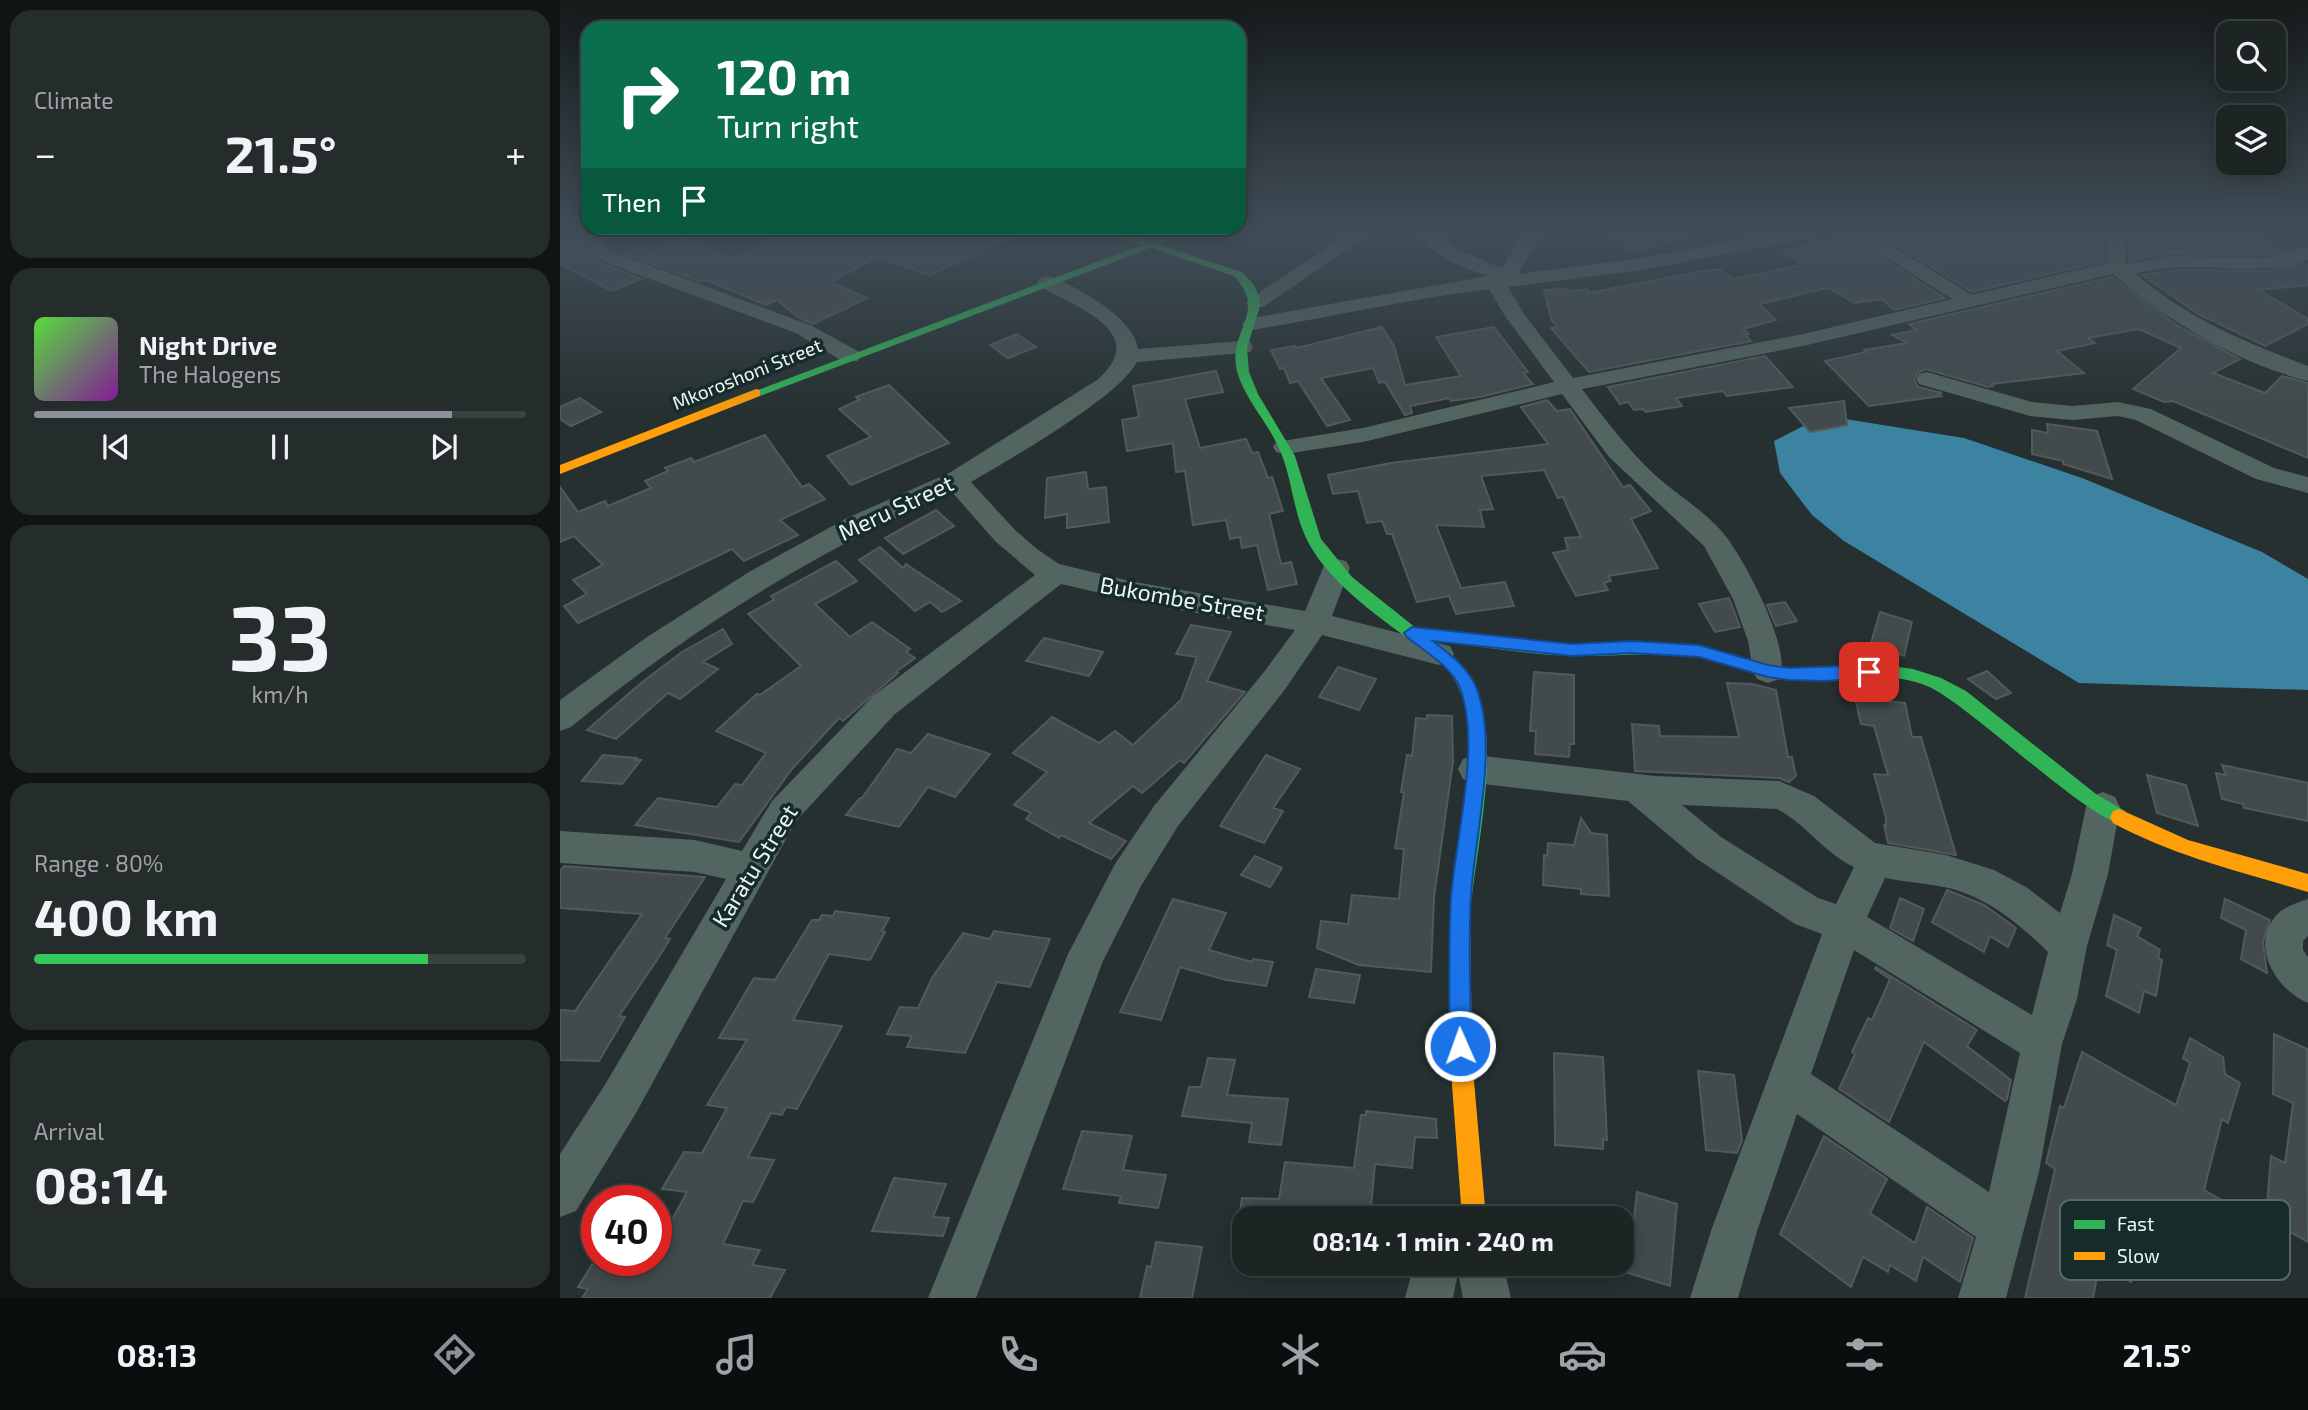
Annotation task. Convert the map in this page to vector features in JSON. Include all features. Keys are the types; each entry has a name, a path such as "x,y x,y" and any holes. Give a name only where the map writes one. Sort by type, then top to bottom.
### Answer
{"street":[{"path":"703,293 803,329 850,356"},
{"name":"Mkoroshoni Street","path":"560,471 1019,293"},
{"path":"1066,293 1102,312 1118,326 1127,339 1128,356 1242,346"},
{"path":"1253,293 1256,303 1252,324 1240,357 1251,389 1285,447 1316,545 1336,568 1402,621 1412,633 1443,655 1464,679 1473,704 1477,747 1461,909 1459,1023 1473,1206"},
{"path":"1256,303 1272,293"},
{"path":"1252,324 1345,309 1417,293"},
{"path":"1507,293 1515,316 1626,460 1669,502 1695,520 1715,541 1747,599 1763,641 1768,671"},
{"path":"1956,293 1967,300"},
{"path":"1285,447 1388,429 1570,384 1803,340 2005,293"},
{"path":"2146,293 2195,327 2308,374"},
{"name":"Meru Street","path":"560,718 646,651 733,596 830,539 901,503 957,480 1033,433 1105,384 1125,364 1128,356"},
{"path":"1927,379 2030,409 2072,413 2106,409 2130,411 2186,434 2265,474 2308,485"},
{"name":"Bukombe Street","path":"957,480 982,512 1019,547 1038,564 1056,573 1108,586 1399,642 1443,655"},
{"path":"951,1298 1087,954 1128,875 1166,816 1275,680 1314,625 1336,568"},
{"name":"Karatu Street","path":"560,1195 621,1098 785,811 854,734 913,681 1056,573"},
{"path":"1412,633 1572,650 1632,647 1699,651 1768,671 1809,676 1891,671 1935,682 1960,696 2103,807 2144,832 2308,883"},
{"path":"1475,769 1635,787 1758,793 1798,801 1844,843 1875,860 1890,866 1945,870 1988,884 2043,921 2068,946"},
{"path":"1635,787 1709,848 1808,912 1845,924 2042,1044"},
{"path":"1982,1298 2017,1172 2042,1044 2057,999 2068,946 2090,874 2103,807"},
{"path":"560,847 695,856 750,869"},
{"path":"1714,1298 1735,1228 1845,924 1875,860"},
{"path":"2308,916 2290,924 2283,933 2288,964 2308,984"},
{"path":"1788,1083 2001,1228"},
{"path":"1450,1206 1466,1135"},
{"path":"1429,1298 1434,1276"},
{"path":"1482,1276 1487,1298"}],"water":[{"path":"1845,419 1964,438 2082,478 2262,552 2308,579 2308,690 2079,683 1844,541 1812,515 1780,473 1774,441 1807,424"}],"building":[{"path":"736,293 855,293 867,298 813,324 799,318 777,300 766,305"},
{"path":"1545,293 1808,293 1759,304 1776,320 1743,329 1749,334 1745,335 1751,341 1589,372 1551,328 1557,327 1551,319"},
{"path":"1836,293 1936,293 1945,298 1894,310 1882,299 1855,303"},
{"path":"2045,293 2133,293 2178,326 2240,359 2213,373 2265,393 2282,376 2308,383 2308,458 2173,401 2164,402 2133,389 2181,348 2139,329 2088,338 2095,343 2057,351 2084,373 1991,384 1993,386 1988,387 1926,369 1917,373 1914,380 1918,387 1942,393 1938,394 1941,396 1869,406 1825,361 1866,352 1864,350 1907,343 1892,335 1916,330 1909,324"},
{"path":"2167,293 2263,293 2308,319 2308,324 2265,346 2198,314"},
{"path":"1382,327 1394,346 1405,385 1461,376 1436,337 1494,327 1528,372 1523,373 1533,384 1480,397 1451,401 1449,398 1410,406 1412,413 1405,415 1385,382 1379,383 1373,368 1321,378 1350,420 1327,426 1298,381 1290,383 1284,368 1280,369 1271,350 1295,346 1297,348"},
{"path":"1017,334 1036,347 1008,358 990,345"},
{"path":"1765,356 1793,387 1727,396 1723,391 1676,398 1682,406 1646,412 1643,409 1634,410 1628,402 1620,404 1608,387"},
{"path":"1216,371 1223,392 1185,399 1200,448 1246,439 1252,453 1258,452 1268,478 1272,477 1283,511 1269,514 1281,564 1291,562 1297,584 1268,590 1257,545 1242,548 1240,537 1230,539 1226,520 1193,525 1185,471 1176,472 1173,443 1127,451 1122,420 1139,417 1133,386"},
{"path":"889,385 949,443 851,485 827,456 871,437 839,409 859,400 856,397"},
{"path":"580,398 601,412 571,426 560,419 560,407"},
{"path":"1547,400 1557,411 1570,409 1623,487 1630,485 1651,511 1631,519 1658,568 1608,576 1611,581 1604,583 1608,590 1576,596 1553,553 1568,550 1565,538 1581,537 1563,497 1558,498 1544,470 1481,476 1493,509 1480,510 1484,527 1436,525 1461,588 1505,582 1514,606 1456,614 1449,596 1417,602 1392,534 1387,534 1382,521 1367,523 1358,491 1333,494 1328,475 1391,463 1548,444 1521,407"},
{"path":"1844,401 1847,425 1810,432 1789,408"},
{"path":"2047,424 2097,431 2112,479 2063,464 2063,461 2032,454 2032,430 2048,433"},
{"path":"765,435 802,487 809,484 825,499 780,520 798,535 744,561 732,549 578,623 564,606 587,594 573,580 603,565 574,536 560,542 560,487 578,512 605,501 608,506 651,488 645,481 668,471 665,468 691,458 694,462"},
{"path":"1086,472 1088,489 1106,487 1109,522 1067,528 1067,514 1045,518 1047,478"},
{"path":"936,510 954,526 903,554 885,538"},
{"path":"880,547 903,568 906,564 961,601 942,612 930,602 915,611 859,560"},
{"path":"836,561 857,581 815,604 850,637 872,622 910,649 906,652 915,658 843,721 839,718 792,769 739,842 635,825 658,798 717,807 735,784 742,785 766,753 716,731 757,694 760,695 801,666 748,614 774,600 771,596"},
{"path":"1729,598 1740,627 1715,632 1699,604"},
{"path":"1785,602 1797,621 1776,626 1767,605"},
{"path":"1880,612 1912,622 1904,656 1871,643"},
{"path":"1191,625 1231,632 1207,681 1245,692 1184,763 1180,760 1142,793 1133,786 1089,823 1126,841 1111,859 1061,835 1059,838 1026,819 1031,813 1014,805 1047,772 1013,753 1052,717 1099,743 1115,731 1133,745 1181,700 1197,657 1176,654"},
{"path":"723,629 732,644 703,662 718,669 680,699 668,693 616,739 587,730 682,652"},
{"path":"1044,638 1103,652 1089,676 1026,661"},
{"path":"1338,667 1376,679 1359,710 1319,697"},
{"path":"1987,671 2011,693 1996,699 1968,679"},
{"path":"1534,672 1574,675 1574,744 1570,744 1569,757 1535,754 1536,731 1530,731"},
{"path":"1727,683 1752,684 1776,690 1788,757 1792,757 1796,776 1789,782 1779,778 1635,771 1632,724 1659,726 1660,736 1739,737"},
{"path":"1855,698 1905,703 1912,737 1921,737 1956,855 1888,843 1884,825 1886,826 1886,818 1874,774 1888,775 1874,726 1861,724"},
{"path":"1427,715 1452,716 1453,762 1434,897 1431,972 1359,965 1317,948 1321,921 1348,924 1352,895 1399,899 1404,849 1395,848 1404,793 1401,792 1407,755 1412,756 1416,718 1427,719"},
{"path":"928,734 990,754 955,797 928,787 899,827 846,815 862,798 897,749 911,753"},
{"path":"603,755 641,760 622,784 582,781"},
{"path":"1266,755 1300,769 1273,808 1283,811 1264,843 1220,826"},
{"path":"2222,765 2308,783 2308,821 2244,808 2243,804 2222,799 2216,773 2226,775"},
{"path":"2147,775 2186,785 2198,826 2157,813"},
{"path":"1581,818 1591,833 1607,835 1609,896 1581,894 1581,889 1543,885 1544,855 1547,856 1548,843 1574,845"},
{"path":"1255,856 1282,868 1270,887 1241,875"},
{"path":"564,866 705,877 665,938 670,939 619,1016 625,1017 599,1061 560,1060 560,1010 575,1011 642,914 560,908 560,871"},
{"path":"1947,890 1984,905 2016,928 2008,947 1990,936 1984,952 1932,922"},
{"path":"1900,898 1924,909 1913,941 1890,928"},
{"path":"1173,899 1226,913 1209,950 1252,962 1253,959 1273,962 1266,986 1226,980 1180,967 1161,1020 1120,1012"},
{"path":"2225,899 2270,920 2263,942 2267,973 2241,959 2246,930 2221,918"},
{"path":"835,911 889,918 882,931 885,932 870,960 829,954 793,1020 842,1026 797,1109 786,1107 782,1115 771,1113 748,1157 774,1160 753,1202 743,1201 723,1244 760,1250 752,1265 785,1270 770,1298 582,1298 588,1289 578,1287 585,1276 672,1276 672,1220 687,1192 672,1190 672,1185 664,1185 684,1152 702,1153 727,1108 707,1105 747,1040 719,1038 754,978 775,980 812,920 819,920 822,915 833,916"},
{"path":"2114,915 2141,928 2137,936 2160,950 2158,958 2162,960 2156,996 2144,991 2139,1013 2106,996 2117,950 2107,945"},
{"path":"994,931 1050,939 1030,987 997,982 965,1053 907,1047 912,1036 887,1034 900,1007 918,1008 932,978 963,933 990,939"},
{"path":"1876,967 1977,1030 1967,1046 2011,1080 2005,1101 1924,1042 1889,1122 1839,1089 1855,1054 1852,1052 1868,1018 1872,1020 1890,979 1875,969"},
{"path":"1316,969 1360,975 1354,1003 1309,997"},
{"path":"2274,1034 2307,1049 2308,1242 2290,1232 2290,1200 2267,1200 2271,1156 2285,1163 2293,1103 2273,1094"},
{"path":"2190,1038 2223,1057 2225,1074 2240,1083 2228,1123 2222,1119 2204,1190 2222,1200 2060,1200 2060,1280 2096,1280 2093,1298 2025,1298 2055,1169 2046,1163 2060,1106 2064,1108 2082,1052 2176,1105 2190,1063 2183,1058"},
{"path":"1554,1053 1603,1057 1607,1140 1603,1139 1603,1149 1555,1145"},
{"path":"1208,1058 1235,1060 1227,1095 1288,1099 1281,1145 1249,1142 1252,1123 1182,1116 1189,1087 1201,1087"},
{"path":"1698,1071 1734,1075 1742,1140 1737,1153 1706,1150"},
{"path":"1366,1111 1436,1119 1437,1138 1415,1137 1412,1168 1375,1164 1371,1206 1241,1206 1242,1198 1279,1199 1285,1162 1354,1168 1361,1115 1366,1115"},
{"path":"1082,1131 1132,1136 1123,1170 1166,1175 1158,1208 1119,1203 1121,1196 1063,1189"},
{"path":"1824,1136 1887,1179 1870,1213 1915,1243 1927,1207 1973,1238 1960,1282 1923,1257 1916,1281 1890,1265 1888,1272 1863,1257 1851,1287 1780,1234"},
{"path":"894,1178 946,1184 933,1217 949,1218 943,1236 872,1231"},
{"path":"1637,1192 1677,1204 1670,1286 1634,1275"},
{"path":"1156,1242 1202,1247 1192,1298 1140,1298"}],"traffic: fast":[{"path":"756,393 1023,293"},
{"path":"1252,293 1255,306 1242,348 1243,372 1252,394 1279,435 1289,456 1314,540 1347,580 1448,660 1460,673 1469,690 1478,745 1477,774 1460,916"},
{"path":"1412,633 1571,650 1632,647 1699,651 1768,671 1789,674 1891,672 1913,675 1935,682 1960,696 2090,799 2119,817"}],"traffic: slow":[{"path":"560,470 756,393"},
{"path":"2119,817 2187,848 2308,883"},
{"path":"1460,916 1461,1058 1473,1206"}],"route":[{"path":"1460,1046 1461,897 1477,747 1475,717 1468,688 1458,670 1443,655 1412,633 1572,650 1632,647 1699,651 1768,671 1809,676 1869,672"}]}
